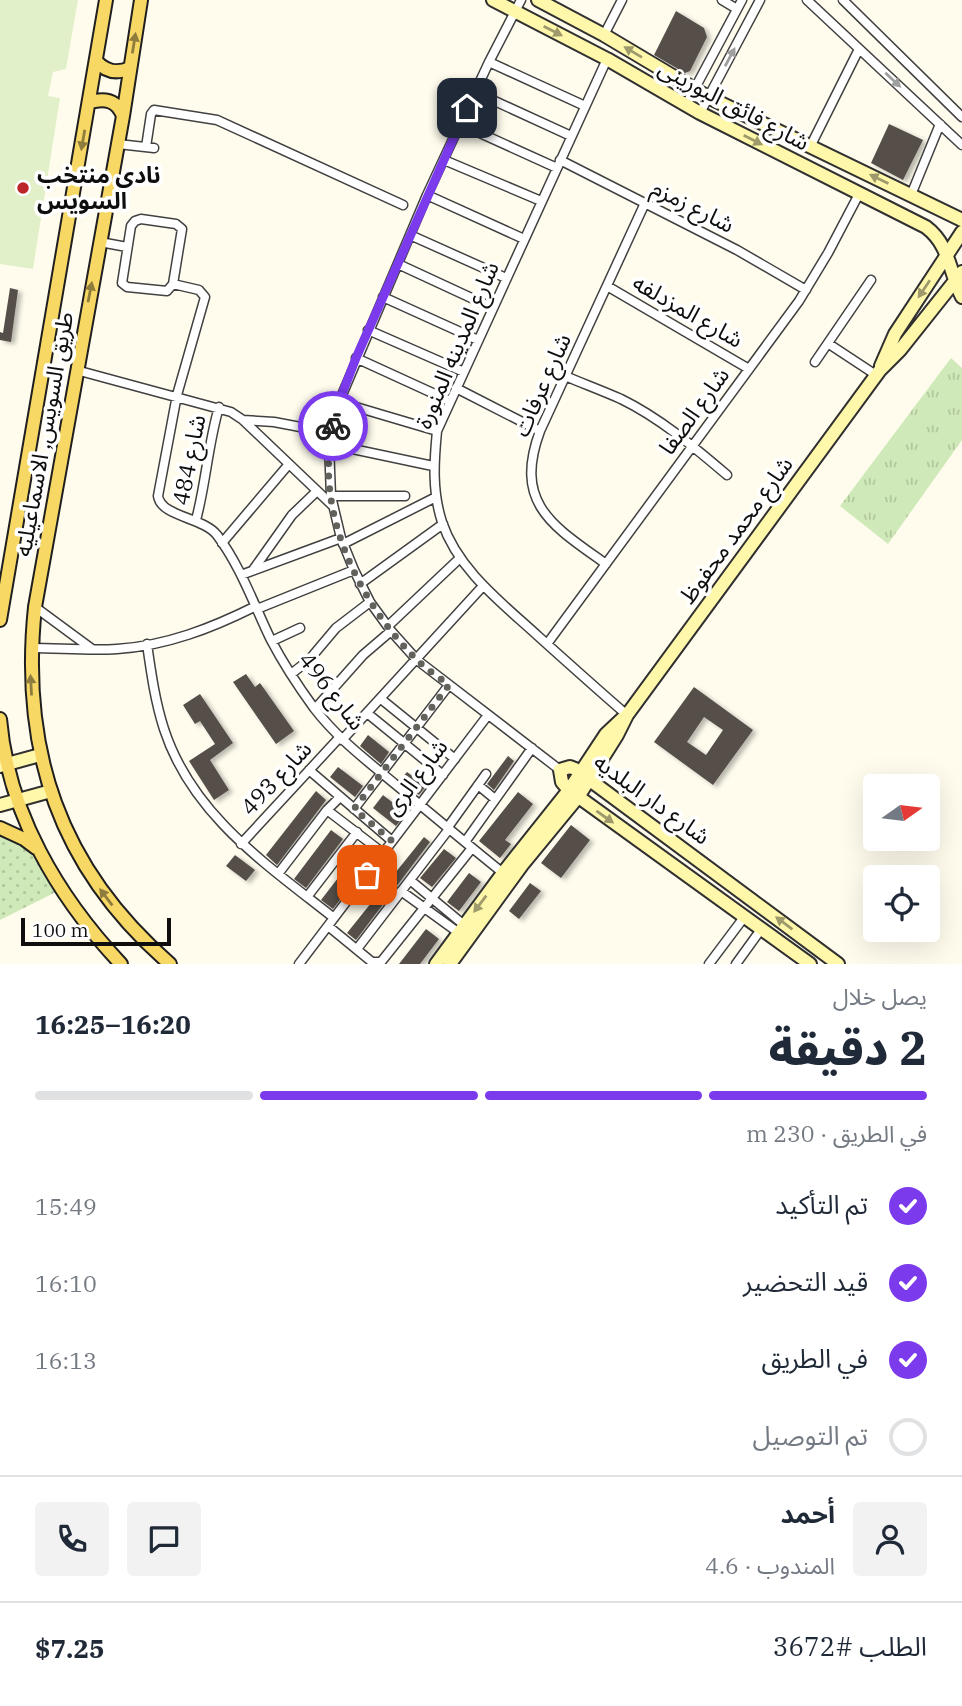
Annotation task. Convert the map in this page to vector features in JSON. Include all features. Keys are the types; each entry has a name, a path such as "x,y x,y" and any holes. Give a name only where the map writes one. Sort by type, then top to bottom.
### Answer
{"main road":[{"name":"طريق السويس, الاسماعيليه","path":"0,620 106,0"},
{"name":"طريق السويس, الاسماعيليه","path":"141,0 118,145 35,607 31,648 32,701 40,755 51,791 74,845 98,886 128,923 170,964"},
{"path":"96,61 108,71 130,68"},
{"path":"90,102 114,102 123,116"},
{"path":"0,719 4,765 38,849 75,911 121,964"},
{"path":"0,828 38,849"}],"street":[{"name":"شارع فائق البورينى","path":"493,0 517,6 685,105 926,227 940,240 959,276 962,297"},
{"name":"شارع فائق البورينى","path":"538,0 604,35 708,97 962,219"},
{"path":"604,35 622,0"},
{"path":"722,0 737,9"},
{"path":"685,105 742,0"},
{"path":"700,113 760,0"},
{"path":"807,0 962,145"},
{"path":"842,0 962,117"},
{"path":"517,6 427,195 339,402 329,444 331,496 342,541 360,584 389,629 417,660 560,770"},
{"path":"811,145 859,49"},
{"name":"شارع المدينه المنورة","path":"607,59 437,431 433,466 436,497 443,524 460,558 484,586 627,715"},
{"path":"489,62 585,106"},
{"path":"475,92 572,136"},
{"path":"118,145 150,148 151,114 154,110 208,117 403,205"},
{"name":"شارع زمزم","path":"460,124 645,203 737,250 806,290"},
{"path":"911,195 940,124"},
{"path":"444,160 541,201"},
{"name":"شارع الصفا","path":"547,644 806,290 859,194"},
{"path":"427,195 524,239"},
{"name":"شارع عرفات","path":"606,564 557,528 538,504 531,474 531,459 540,431 645,203"},
{"path":"142,219 178,225 182,232 173,284 170,289 163,291 124,285 121,277 131,226 135,221 142,219"},
{"name":"شارع محمد محفوظ","path":"878,372 895,334 962,232"},
{"path":"410,235 506,278"},
{"path":"100,242 127,247"},
{"path":"398,264 493,308"},
{"name":"شارع محمد محفوظ","path":"450,964 530,847 617,735 627,715 878,372 906,343 959,276"},
{"path":"816,362 871,280"},
{"path":"173,284 200,290 205,297 177,395"},
{"name":"شارع المزدلفه","path":"607,286 749,369"},
{"path":"383,297 478,340"},
{"path":"368,331 464,372"},
{"path":"829,344 878,372"},
{"path":"356,358 450,401"},
{"path":"76,370 219,407 243,420 334,507"},
{"path":"565,376 622,400 692,446 727,475"},
{"path":"456,388 540,431"},
{"name":"شارع 496","path":"177,395 158,496 160,504 167,510 196,520 212,530 241,575 291,674 314,709 341,739 503,873"},
{"path":"339,402 437,431"},
{"name":"شارع 484","path":"196,520 204,490 209,442 219,407"},
{"path":"243,420 274,422 332,433"},
{"path":"329,444 433,466"},
{"path":"222,543 289,464"},
{"path":"253,570 292,514 317,491"},
{"path":"331,496 405,496"},
{"path":"241,575 342,541 436,497"},
{"path":"360,584 443,524"},
{"path":"314,709 363,655 460,558"},
{"path":"31,648 120,649 206,630 354,570"},
{"name":"شارع 493","path":"241,844 381,699 484,586"},
{"path":"291,674 309,660 343,622 370,602"},
{"path":"35,607 92,649"},
{"path":"272,641 300,628"},
{"path":"147,644 164,730 179,765 203,803 241,844 334,918"},
{"path":"354,809 449,685"},
{"path":"381,699 454,759"},
{"path":"367,713 443,775"},
{"name":"شارع الرى","path":"299,964 488,715"},
{"path":"328,926 372,962 381,961 431,898 468,845 495,799 532,748"},
{"path":"4,765 40,755"},
{"name":"شارع دار البلديه","path":"810,964 573,794 562,782 560,770 570,768 584,776 838,964"},
{"path":"309,771 392,841"},
{"path":"357,949 449,828 486,774"},
{"path":"478,785 495,799"},
{"path":"0,805 51,791"},
{"path":"278,874 340,797"},
{"path":"327,810 383,853"},
{"path":"307,897 357,832"},
{"path":"671,863 682,846"},
{"name":"شارع محمد محفوظ","path":"436,964 503,873 530,847"},
{"path":"410,880 462,929"},
{"path":"401,891 423,908 462,929"},
{"path":"709,964 745,916"},
{"path":"736,964 762,928"}],"green space":[{"name":"نادي منتخب السويس","path":"0,0 78,0 66,69 53,72 48,96 60,98 33,269 0,264"},
{"path":"951,358 962,368 962,440 888,544 840,506"},
{"path":"0,835 21,843 28,849 40,863 56,892 0,920"}],"building":[{"path":"676,11 704,28 707,37 690,71 685,73 654,55"},
{"path":"889,124 923,140 903,180 871,163"},
{"path":"10,288 18,290 11,342 0,340"},
{"path":"246,674 255,687 260,683 294,731 276,744 233,682"},
{"path":"694,687 753,730 713,785 654,742","holes":["704,717 723,730 706,755 687,742"]},
{"path":"200,694 233,743 210,760 229,790 214,800 189,761 215,744 200,721 195,724 183,705"},
{"path":"368,735 389,752 381,764 360,746"},
{"path":"508,756 514,761 494,790 487,784"},
{"path":"338,767 363,786 355,797 330,777"},
{"path":"407,772 426,786 419,795 400,780"},
{"path":"316,791 326,800 277,865 266,855"},
{"path":"518,792 533,804 505,840 511,844 500,858 479,841"},
{"path":"383,795 406,813 396,826 373,808"},
{"path":"571,825 590,840 561,878 541,863"},
{"path":"331,830 343,839 306,888 294,879"},
{"path":"424,837 430,842 356,940 347,933"},
{"path":"444,849 456,858 432,887 420,878"},
{"path":"358,852 369,861 333,909 321,900"},
{"path":"235,855 255,870 246,881 226,866"},
{"path":"469,873 481,882 459,911 447,902"},
{"path":"530,883 541,891 519,919 509,911"},
{"path":"426,929 439,939 420,964 399,964"}],"way so far":[{"path":"333,426 329,444 331,496 341,538 354,570 370,602 391,631 417,660 449,685 354,809 392,841 367,875"}],"place":[{"name":"نادي منتخب السويس","path":"23,188"}],"route":[{"path":"333,426 356,358 467,108"}]}
